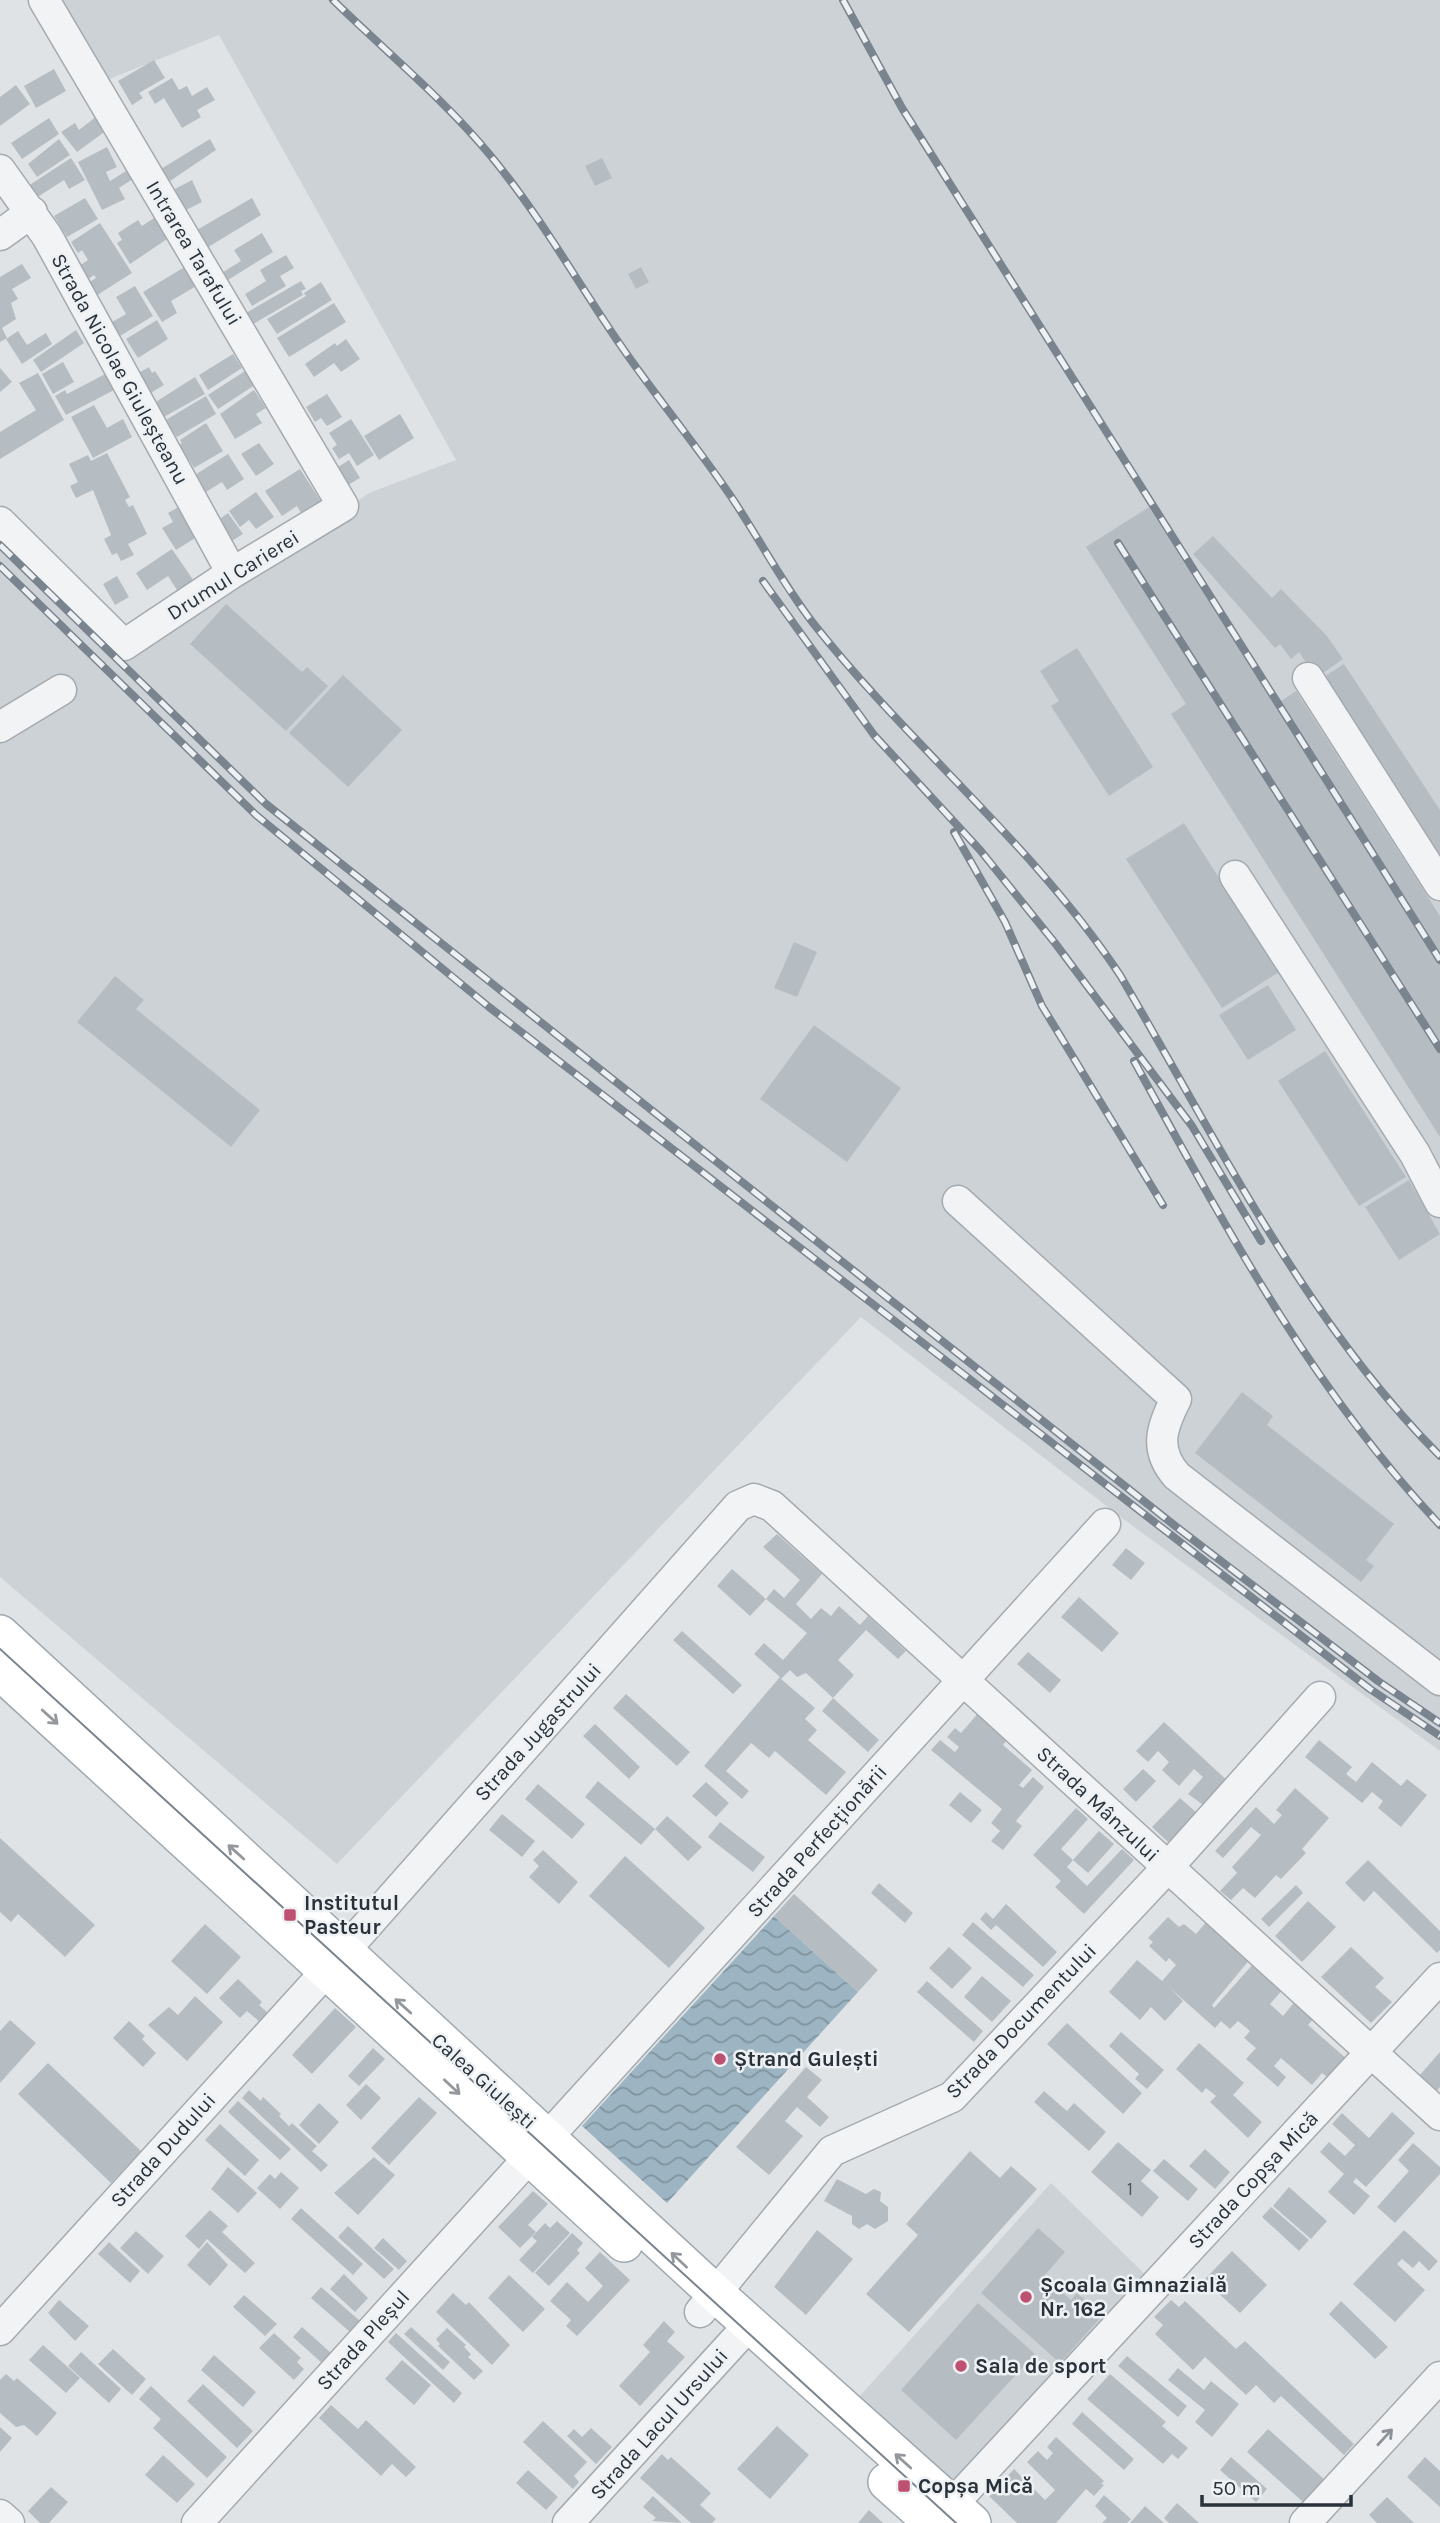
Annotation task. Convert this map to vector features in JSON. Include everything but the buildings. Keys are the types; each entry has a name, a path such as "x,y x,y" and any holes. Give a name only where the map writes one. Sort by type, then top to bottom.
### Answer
{"main road":[{"name":"Calea Giulești","path":"0,1634 335,1961 948,2518"},
{"name":"Calea Giulești","path":"0,1671 335,1961"}],"street":[{"name":"Intrarea Tarafului","path":"44,0 343,506"},
{"name":"Strada Nicolae Giuleșteanu","path":"0,170 32,212 232,573"},
{"path":"0,235 32,212"},
{"name":"Drumul Carierei","path":"0,522 124,645 232,573 343,506"},
{"path":"1308,678 1440,885"},
{"path":"0,727 61,690"},
{"path":"1235,876 1415,1153 1440,1202"},
{"path":"958,1200 1176,1399 1162,1431 1160,1445 1163,1455 1177,1476 1440,1680"},
{"name":"Strada Mânzului","path":"754,1499 772,1506 1440,2115"},
{"name":"Strada Jugastrului","path":"335,1961 738,1506 754,1499"},
{"name":"Strada Perfecționării","path":"538,2148 1105,1524"},
{"name":"Strada Documentului","path":"708,2302 832,2151 952,2097 1167,1868 1320,1697"},
{"name":"Strada Dudului","path":"0,2330 335,1961"},
{"name":"Strada Copșa Mică","path":"948,2518 1440,1978"},
{"name":"Strada Pleșul","path":"197,2523 538,2148"},
{"name":"Strada Lacul Ursului","path":"568,2523 742,2333"},
{"path":"1305,2523 1440,2377"},
{"path":"0,2515 9,2523"}],"shaded area":[{"path":"57,0 1440,0 1440,1751 1122,1518 861,1317 337,1864 0,1577 0,528 130,655 369,493 456,460 219,35 107,80"},
{"path":"1051,2183 1149,2278 957,2485 859,2397"}],"water":[{"name":"Ștrand Gulești","path":"774,1916 858,1992 667,2203 582,2126"}],"tram line":[{"path":"0,1649 956,2523"}],"railway":[{"path":"333,0 434,95 508,177 633,363 744,516 813,623 850,668 1010,838 1086,927 1120,975 1228,1164 1305,1287 1346,1346 1391,1403 1440,1456"},
{"path":"843,0 902,108 1440,960"},
{"path":"1118,543 1440,1049"},
{"path":"0,545 266,804 1174,1525 1378,1681 1440,1723"},
{"path":"0,566 256,815 489,1007 1370,1689 1440,1736"},
{"path":"763,581 874,735 980,850 1055,943 1192,1126 1261,1241"},
{"path":"954,832 1005,922 1042,1006 1163,1205"},
{"path":"1134,1061 1236,1243 1310,1361 1350,1418 1440,1525"}],"place":[{"name":"Institutul Pasteur","path":"290,1915"},
{"name":"Ștrand Gulești","path":"720,2059"},
{"name":"Școala Gimnazială Nr. 162","path":"1026,2297"},
{"name":"Sala de sport","path":"961,2366"},
{"name":"Copșa Mică","path":"904,2486"}]}
